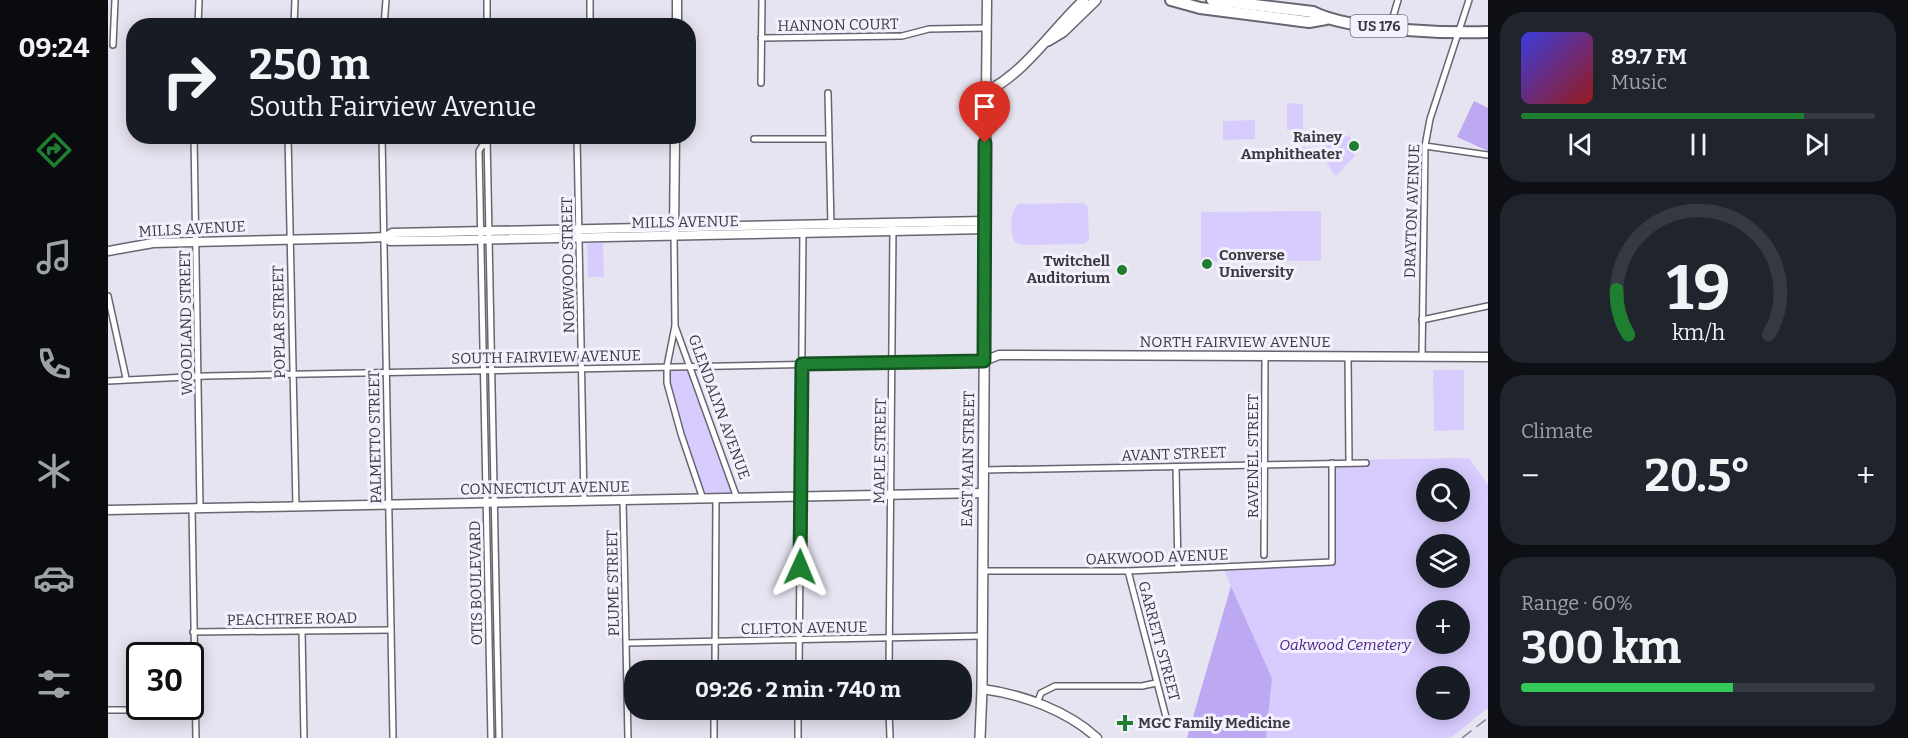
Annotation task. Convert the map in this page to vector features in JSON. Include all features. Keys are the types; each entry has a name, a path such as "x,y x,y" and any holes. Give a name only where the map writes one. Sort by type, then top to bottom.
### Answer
{"highway":[{"name":"US 176","path":"1171,0 1200,8 1309,22 1326,19 1390,27 1488,32"},
{"path":"1212,0 1313,12 1326,19"}],"main road":[{"path":"986,92 998,86 1045,43 1063,32 1076,7 1084,0"},
{"path":"1076,7 1096,0"},
{"name":"EAST MAIN STREET","path":"980,738 986,92"}],"street":[{"path":"113,45 115,0"},
{"path":"198,18 199,0"},
{"path":"294,18 295,0"},
{"path":"385,18 386,0"},
{"path":"487,0 487,18"},
{"path":"590,0 590,18"},
{"path":"677,0 677,18"},
{"path":"760,83 762,0"},
{"name":"EAST MAIN STREET","path":"986,92 987,0"},
{"path":"1390,27 1398,0"},
{"name":"DRAYTON AVENUE","path":"1422,357 1425,146 1430,119 1469,0"},
{"name":"HANNON COURT","path":"761,38 902,36 929,29 986,28"},
{"path":"828,93 831,228"},
{"path":"754,139 828,138"},
{"name":"WOODLAND STREET","path":"193,642 199,376 194,144"},
{"name":"POPLAR STREET","path":"288,144 296,507"},
{"name":"PALMETTO STREET","path":"382,144 393,738"},
{"name":"OTIS BOULEVARD","path":"487,144 484,370 499,738"},
{"name":"NORWOOD STREET","path":"577,144 584,501"},
{"name":"GLENDALYN AVENUE","path":"675,144 675,326 666,366 670,395 704,499"},
{"path":"1425,146 1488,155"},
{"name":"MILLS AVENUE","path":"108,251 143,244 384,237 392,234 485,236 986,225"},
{"name":"MAPLE STREET","path":"889,660 893,227"},
{"path":"799,660 803,230"},
{"name":"OTIS BOULEVARD","path":"485,236 492,370 491,738"},
{"path":"108,296 126,378"},
{"path":"1422,320 1488,306"},
{"name":"GLENDALYN AVENUE","path":"675,326 737,498"},
{"name":"NORTH FAIRVIEW AVENUE","path":"984,361 999,354 1488,357"},
{"name":"RAVENEL STREET","path":"1264,555 1265,356"},
{"path":"1348,357 1349,463"},
{"name":"SOUTH FAIRVIEW AVENUE","path":"109,380 199,376 984,361"},
{"name":"OAKWOOD AVENUE","path":"982,572 1128,571 1332,562 1332,463"},
{"name":"AVANT STREET","path":"983,470 1366,463"},
{"path":"1176,467 1178,569"},
{"name":"CONNECTICUT AVENUE","path":"108,510 982,493"},
{"path":"715,660 716,498"},
{"name":"PLUME STREET","path":"623,500 628,738"},
{"name":"GARRETT STREET","path":"1128,571 1166,717"},
{"name":"PEACHTREE ROAD","path":"193,632 391,630"},
{"path":"302,631 304,738"},
{"name":"CLIFTON AVENUE","path":"627,643 982,636"},
{"path":"1036,703 1041,693 1055,686 1142,686 1156,682"},
{"path":"982,689 1036,703 1067,717 1097,738"},
{"path":"108,710 126,710"},
{"name":"WOODLAND STREET","path":"195,720 196,738"},
{"path":"714,720 714,738"},
{"path":"798,720 798,738"},
{"path":"889,720 890,738"}],"green space":[{"path":"1287,103 1303,104 1303,130 1287,130"},
{"path":"1255,120 1255,139 1223,140 1223,121"},
{"path":"1326,131 1351,137 1351,150 1355,156 1336,176 1325,155"},
{"path":"1311,147 1311,161 1284,161 1284,148"},
{"path":"1084,203 1088,207 1089,240 1084,244 1022,245 1014,241 1011,222 1018,204"},
{"path":"1321,211 1321,261 1201,261 1201,212"},
{"path":"587,243 603,243 604,277 588,277"},
{"path":"667,366 691,366 737,498 703,499 670,395"},
{"path":"1433,370 1464,370 1464,430 1434,431"},
{"name":"Oakwood Cemetery","path":"1469,458 1488,485 1488,708 1450,738 1266,738 1272,678 1224,570 1334,563 1333,460"}],"shaded area":[{"path":"1474,101 1488,108 1488,151 1457,137"},
{"path":"1231,586 1272,678 1266,738 1187,738"}],"railway":[{"path":"1462,738 1488,718"}],"place":[{"name":"Rainey Amphitheater","path":"1354,146"},
{"name":"Converse University","path":"1207,264"},
{"name":"Twitchell Auditorium","path":"1122,270"},
{"name":"MGC Family Medicine","path":"1125,723"}],"route":[{"path":"800,567 802,364 984,361 985,143"}]}
